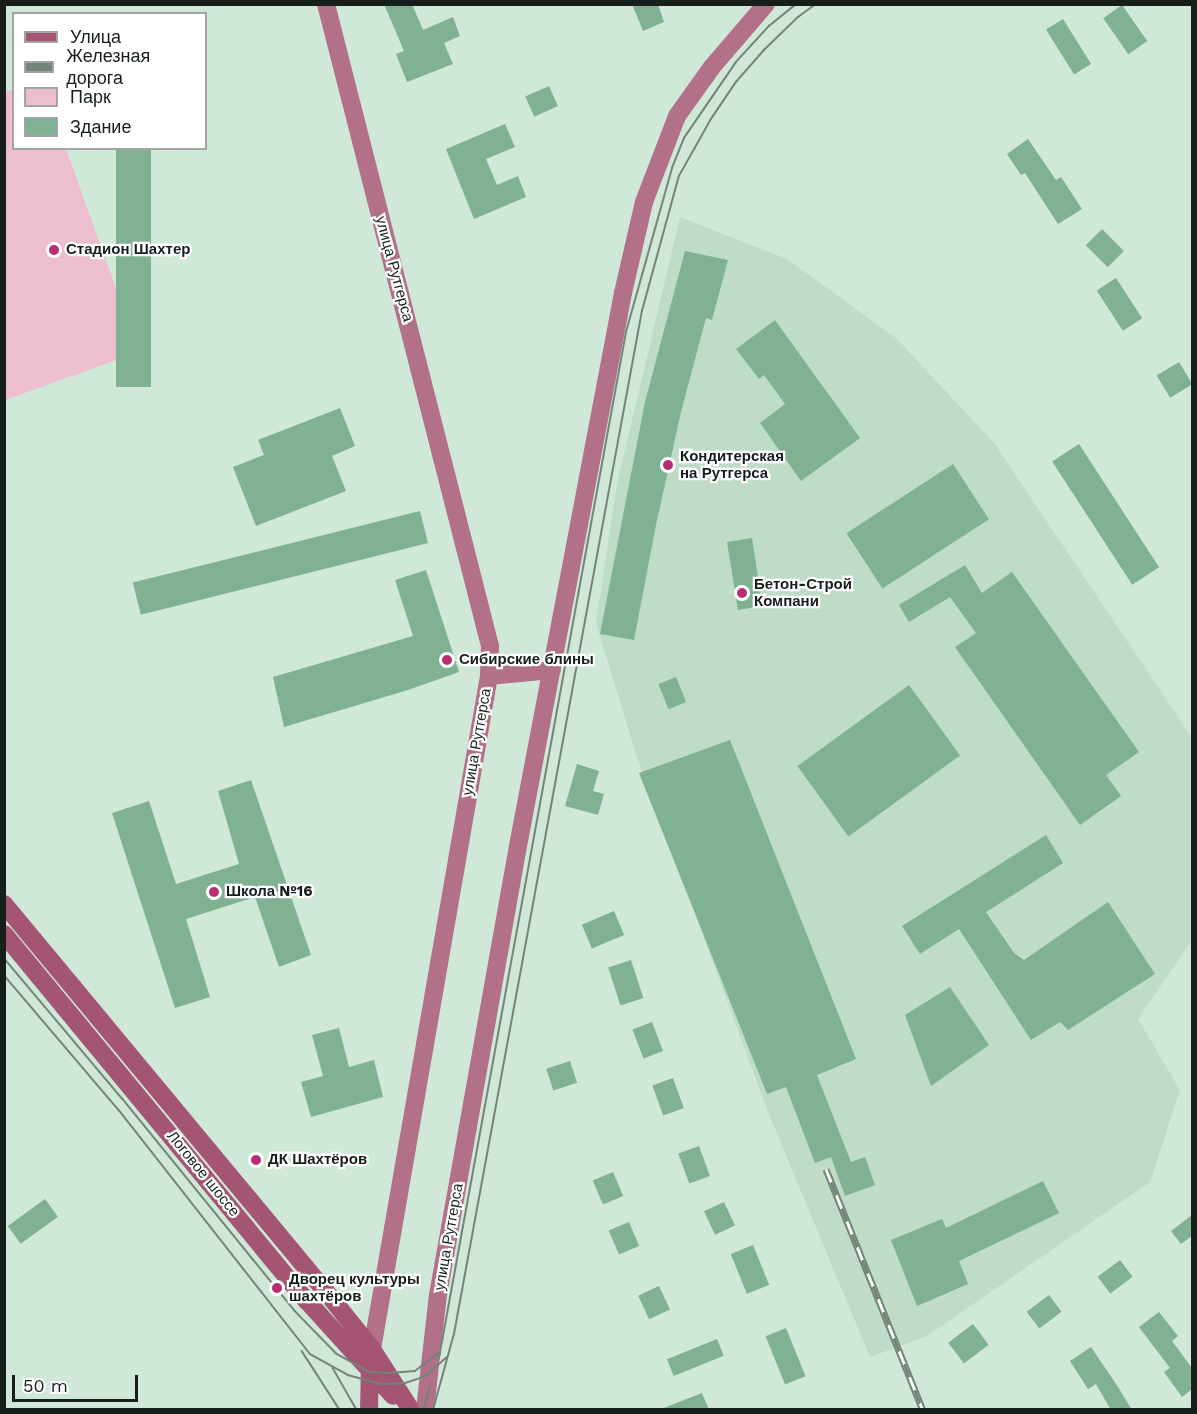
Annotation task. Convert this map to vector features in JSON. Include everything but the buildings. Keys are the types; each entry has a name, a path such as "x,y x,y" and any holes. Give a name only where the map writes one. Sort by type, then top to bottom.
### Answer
{"main road":[{"name":"улица Рутгерса","path":"326,4 490,646 489,676 372,1349"},
{"name":"улица Рутгерса","path":"425,1410 438,1295 518,846 623,293 644,202 677,116 711,67 766,4"},
{"path":"489,676 552,670"},
{"name":"Логовое шоссе","path":"4,904 372,1349 409,1410"},
{"name":"Логовое шоссе","path":"4,934 307,1301 369,1372 409,1410"},
{"path":"369,1410 369,1372 372,1349"}],"shaded area":[{"path":"680,217 787,259 896,338 995,444 1192,738 1192,940 1138,1019 1180,1090 1150,1182 927,1336 870,1357 768,1112 636,754 596,623 617,484"}],"green space":[{"name":"Стадион Шахтер","path":"12,89 12,150 66,150 139,352 5,400 4,93"}],"tram line":[{"path":"439,1358 626,332 672,168 684,138 736,62 769,26 796,4"},
{"path":"433,1410 454,1334 642,311 679,176 711,119 736,82 764,50 798,17 816,4"},
{"path":"4,958 122,1098 295,1311 337,1354 369,1372 388,1373 415,1371 439,1353"},
{"path":"4,975 119,1110 310,1354 348,1375 381,1384 405,1383 424,1377 447,1357"},
{"path":"302,1351 340,1410"},
{"path":"333,1368 357,1410"},
{"path":"423,1410 430,1387"}],"railway":[{"path":"826,1169 923,1410"}],"place":[{"name":"Стадион Шахтер","path":"54,250"},
{"name":"Кондитерская на Рутгерса","path":"668,465"},
{"name":"Бетон-Строй Компани","path":"742,593"},
{"name":"Сибирские блины","path":"447,660"},
{"name":"Школа №16","path":"214,892"},
{"name":"ДК Шахтёров","path":"256,1160"},
{"name":"Дворец культуры шахтёров","path":"277,1288"}]}
